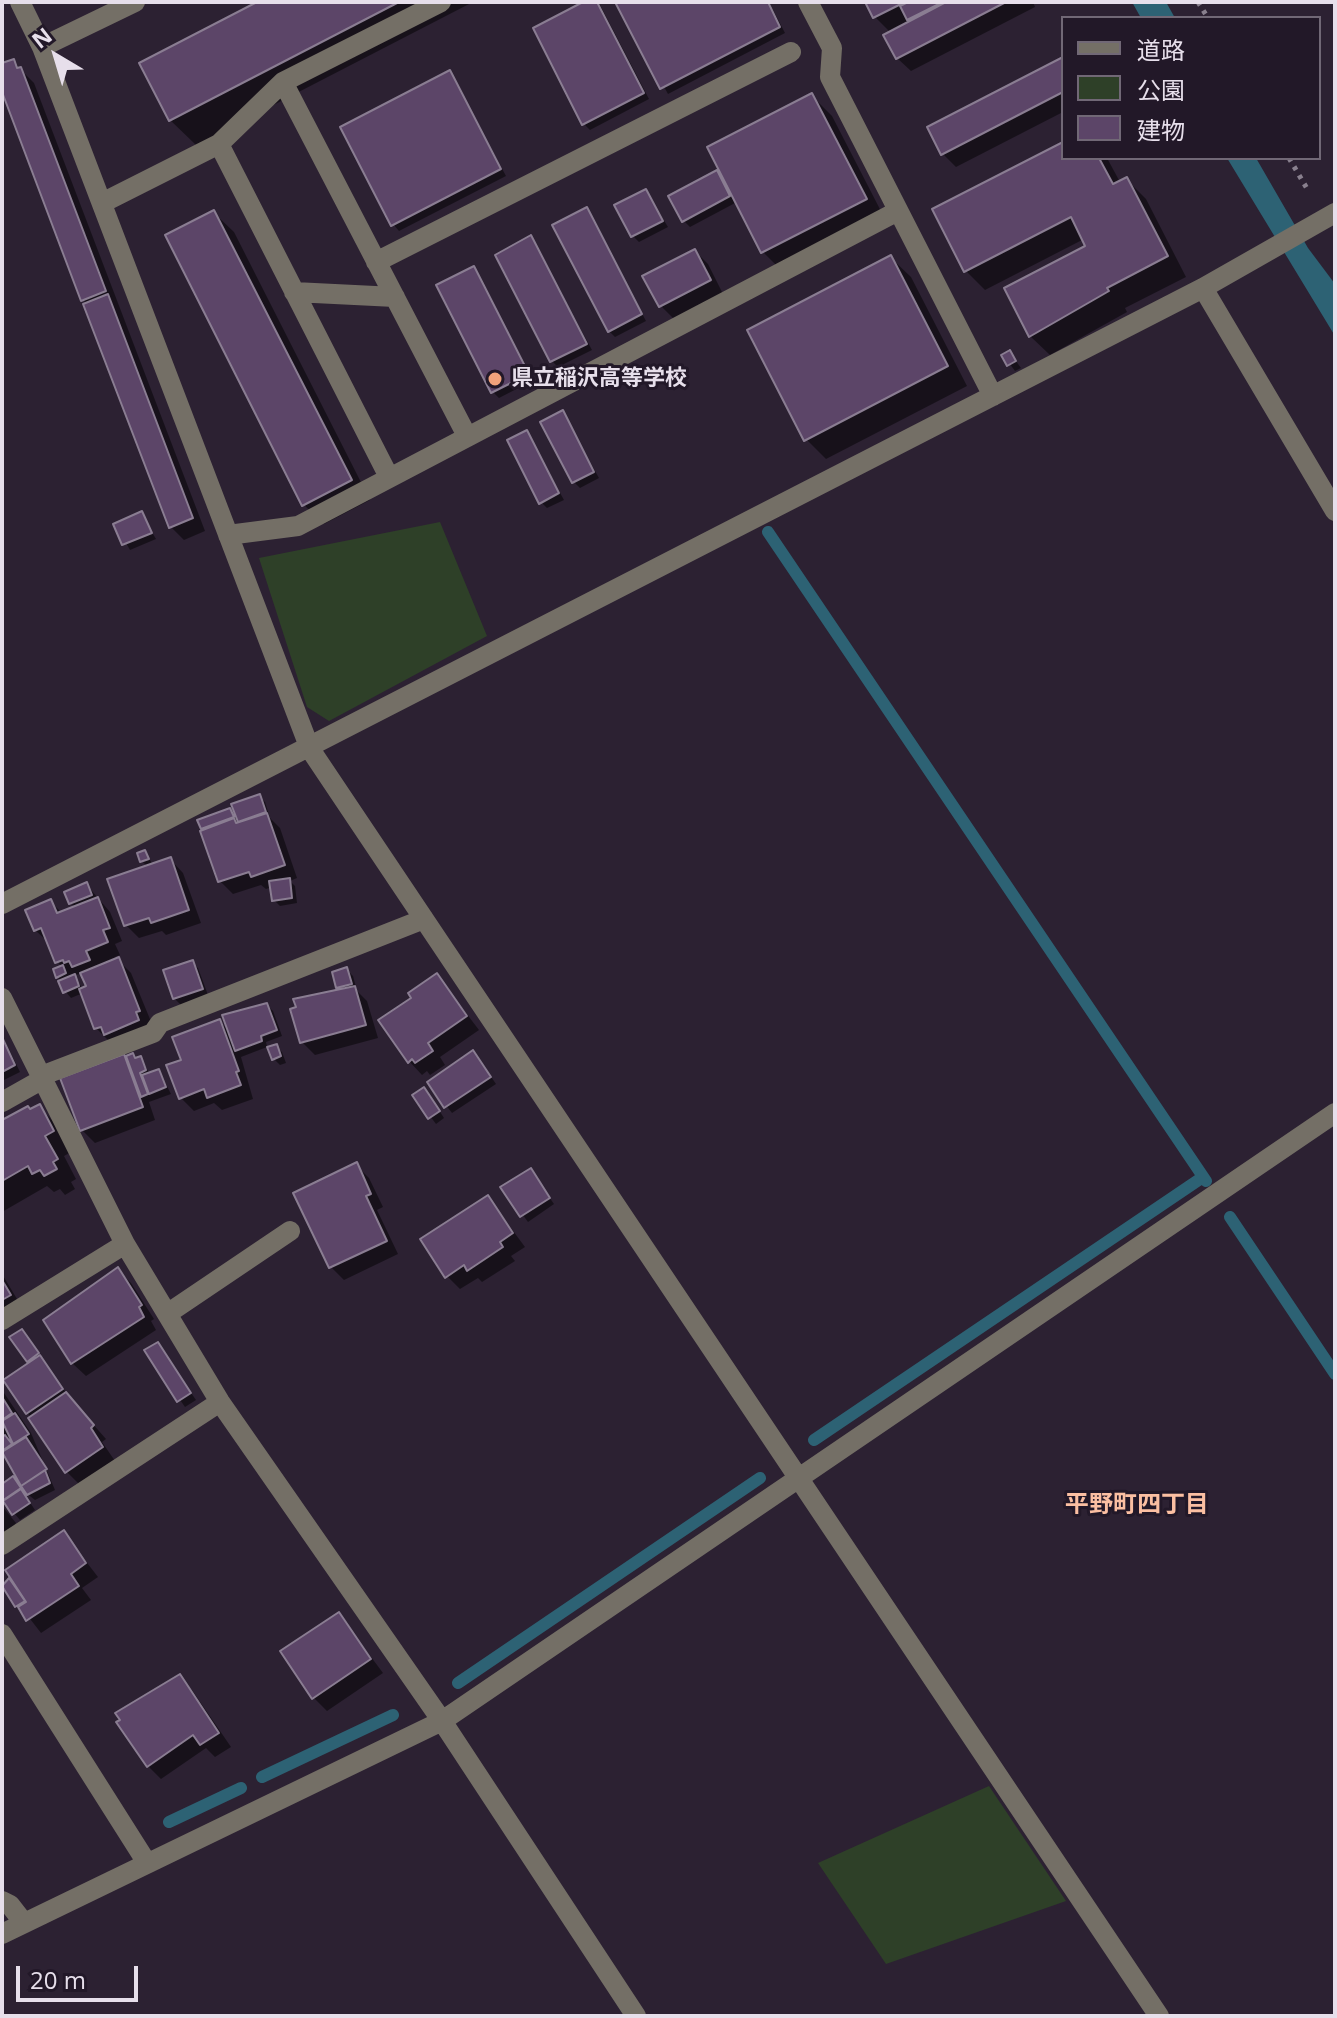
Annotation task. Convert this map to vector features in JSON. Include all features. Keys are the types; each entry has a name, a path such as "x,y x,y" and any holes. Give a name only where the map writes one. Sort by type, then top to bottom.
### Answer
{"street":[{"path":"20,2 42,47 310,749 1159,2016"},
{"path":"42,47 135,2"},
{"path":"102,203 219,144 283,82 441,2"},
{"path":"808,2 832,48 830,77 993,396"},
{"path":"376,262 791,52"},
{"path":"283,82 467,436"},
{"path":"219,144 389,477"},
{"path":"228,535 298,526 898,211"},
{"path":"2,904 310,749 1203,288 1335,213"},
{"path":"1203,288 1335,511"},
{"path":"294,292 395,297"},
{"path":"2,1102 42,1078 153,1033 160,1023 424,919"},
{"path":"2,998 125,1244 220,1402 442,1721 636,2016"},
{"path":"2,1934 442,1721 1335,1113"},
{"path":"167,1314 290,1231"},
{"path":"2,1320 125,1244"},
{"path":"2,1545 220,1402"},
{"path":"3,1638 147,1863"},
{"path":"2,1901 10,1905 24,1923"}],"green space":[{"path":"440,522 487,636 329,721 307,707 259,558"},
{"path":"989,1786 1066,1901 886,1964 818,1863"}],"water":[{"path":"1132,2 1166,2 1174,16 1140,16"},
{"path":"1228,160 1257,160 1308,248 1335,284 1335,336"}],"building":[{"path":"257,2 399,2 169,121 139,63"},
{"path":"583,2 597,2 644,93 582,125 533,28"},
{"path":"615,2 768,2 780,27 660,89"},
{"path":"865,2 905,2 873,18"},
{"path":"908,2 943,2 907,20 900,6"},
{"path":"946,2 1006,2 896,59 883,35"},
{"path":"1061,58 1061,93 941,155 927,127"},
{"path":"14,59 17,68 21,67 106,291 81,301 2,92 2,63"},
{"path":"450,70 501,169 391,226 340,127"},
{"path":"812,93 867,199 761,253 707,147"},
{"path":"1061,143 1061,160 1100,160 1113,184 1127,177 1168,256 1107,288 1109,291 1029,337 1004,288 1085,246 1071,217 964,272 932,209"},
{"path":"717,170 730,196 682,222 668,196"},
{"path":"646,189 663,221 631,237 614,205"},
{"path":"587,207 642,314 608,332 552,225"},
{"path":"214,210 352,480 302,506 165,235"},
{"path":"531,235 587,344 550,362 495,255"},
{"path":"695,249 711,280 659,307 642,276"},
{"path":"891,255 948,366 804,441 747,330"},
{"path":"474,266 529,374 491,393 436,285"},
{"path":"108,294 193,518 169,528 83,304"},
{"path":"1010,350 1016,361 1007,366 1001,355"},
{"path":"563,410 594,472 572,483 540,422"},
{"path":"527,430 559,493 539,504 507,440"},
{"path":"142,511 152,533 122,545 113,524"},
{"path":"260,794 266,812 238,822 231,804"},
{"path":"230,808 234,817 201,829 197,820"},
{"path":"267,813 285,865 251,877 249,872 218,882 200,831 234,818 236,823"},
{"path":"145,850 149,859 140,862 137,853"},
{"path":"171,857 189,910 151,923 149,918 124,926 107,879"},
{"path":"290,878 292,898 272,901 269,881"},
{"path":"87,882 92,895 69,904 64,892"},
{"path":"98,897 110,928 103,930 108,942 86,951 90,960 72,967 69,961 55,963 41,928 34,931 25,910 51,899 57,913"},
{"path":"119,957 140,1011 136,1012 139,1020 104,1035 101,1027 94,1029 79,989 86,986 80,973"},
{"path":"193,960 203,989 173,999 163,970"},
{"path":"63,965 66,973 56,978 53,969"},
{"path":"347,967 352,984 336,988 332,972"},
{"path":"437,973 467,1016 428,1043 433,1051 415,1063 412,1059 408,1063 378,1020 411,998 408,993"},
{"path":"75,974 79,986 63,993 58,981"},
{"path":"355,986 366,1025 300,1043 290,1009 296,1007 293,999"},
{"path":"267,1003 277,1030 261,1036 262,1041 235,1051 222,1015"},
{"path":"220,1019 241,1085 207,1098 204,1089 179,1099 166,1065 181,1060 172,1037"},
{"path":"2,1037 15,1065 2,1072"},
{"path":"277,1044 281,1056 272,1060 267,1047"},
{"path":"473,1050 491,1077 444,1108 427,1082"},
{"path":"133,1053 135,1058 141,1056 146,1070 140,1073 148,1094 141,1097 126,1056"},
{"path":"124,1054 143,1107 80,1131 60,1078"},
{"path":"159,1069 166,1087 149,1094 142,1075"},
{"path":"424,1087 440,1111 428,1119 412,1095"},
{"path":"40,1104 54,1131 45,1136 58,1159 53,1162 57,1169 44,1176 40,1170 32,1174 28,1166 2,1181 2,1120 28,1106 30,1109"},
{"path":"357,1162 371,1194 366,1196 387,1241 329,1268 293,1193"},
{"path":"531,1168 550,1198 520,1217 500,1187"},
{"path":"488,1195 513,1233 500,1242 503,1247 467,1271 464,1265 445,1278 420,1239"},
{"path":"118,1267 142,1305 139,1307 144,1317 71,1364 43,1320"},
{"path":"2,1280 11,1295 2,1300"},
{"path":"22,1329 39,1353 27,1362 9,1337"},
{"path":"158,1342 191,1393 177,1402 144,1350"},
{"path":"40,1355 63,1389 26,1414 3,1380"},
{"path":"66,1392 94,1425 91,1428 103,1447 65,1473 28,1418"},
{"path":"2,1397 12,1413 2,1420"},
{"path":"15,1413 29,1434 13,1444 2,1421"},
{"path":"5,1435 12,1444 2,1451 2,1437"},
{"path":"26,1437 47,1469 21,1486 2,1452"},
{"path":"45,1470 50,1483 27,1495 21,1486"},
{"path":"13,1476 21,1488 2,1501 2,1484"},
{"path":"21,1489 30,1503 12,1515 3,1501"},
{"path":"64,1530 86,1563 71,1574 79,1586 26,1621 18,1607 26,1602 5,1570"},
{"path":"9,1578 25,1601 15,1607 2,1586"},
{"path":"339,1612 371,1659 312,1699 280,1651"},
{"path":"180,1674 219,1733 200,1745 193,1735 147,1767 116,1722 120,1720 115,1713"}],"waterway":[{"path":"768,532 1206,1181"},
{"path":"814,1440 1203,1177"},
{"path":"1230,1217 1335,1374"},
{"path":"458,1683 760,1478"},
{"path":"262,1777 393,1715"},
{"path":"169,1822 241,1788"}],"place":[{"name":"県立稲沢高等学校","path":"495,379"}],"district":[{"name":"平野町四丁目","path":"1137,1505"}]}
